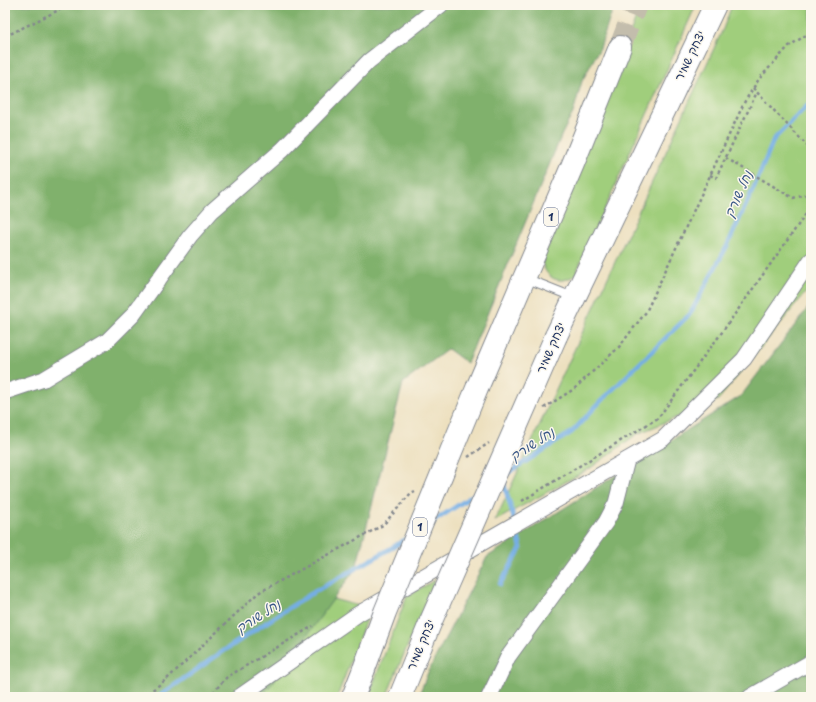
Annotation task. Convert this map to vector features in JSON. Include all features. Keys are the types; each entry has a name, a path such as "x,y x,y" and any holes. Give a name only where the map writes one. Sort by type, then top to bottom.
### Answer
{"highway":[{"name":"יצחק שמיר","path":"400,697 431,621 556,336 715,5"},
{"name":"1","path":"353,697 391,598 478,386 573,164 620,47"}],"street":[{"path":"5,392 44,379 108,341 133,315 190,236 212,211 282,150 369,62 441,5"},
{"path":"239,697 358,614 663,439 744,359 811,260"},
{"path":"490,697 508,657 606,522 616,503 627,460"},
{"path":"750,697 811,662"}],"lane":[{"path":"525,278 574,297"}],"path":[{"path":"5,35 10,34 69,5"},
{"path":"542,410 574,389 619,347 646,312 745,101 759,79 789,46 811,32"},
{"path":"753,88 811,150"},
{"path":"710,175 716,178 757,92"},
{"path":"726,158 793,198 806,196 811,199"},
{"path":"518,504 658,418 720,335 811,207"},
{"path":"463,460 496,439"},
{"path":"143,697 167,679 258,593 383,525 411,493 417,489"},
{"path":"209,697 227,677 315,625"}],"green space":[{"path":"5,5 614,5 600,48 582,81 573,113 562,134 467,363 448,349 403,383 356,568 262,697 5,697"},
{"path":"641,5 696,5 575,275 564,280 555,279 547,273 542,262"},
{"path":"732,5 811,5 811,286 718,400 637,434 589,469 495,521 723,29"},
{"path":"811,304 811,697 418,697 429,670 487,557 741,396"},
{"path":"435,580 386,697 368,697 407,596"},
{"path":"318,595 370,609 337,697 244,697"}],"waterway":[{"name":"נחל שורק","path":"503,476 572,432 600,402 690,314 727,246 774,139 808,105 811,105"},
{"path":"500,584 521,548 502,478"},
{"name":"נחל שורק","path":"431,523 478,492"},
{"name":"נחל שורק","path":"158,697 294,604 406,539"}],"tunnel":[{"path":"620,47 636,5"}]}
